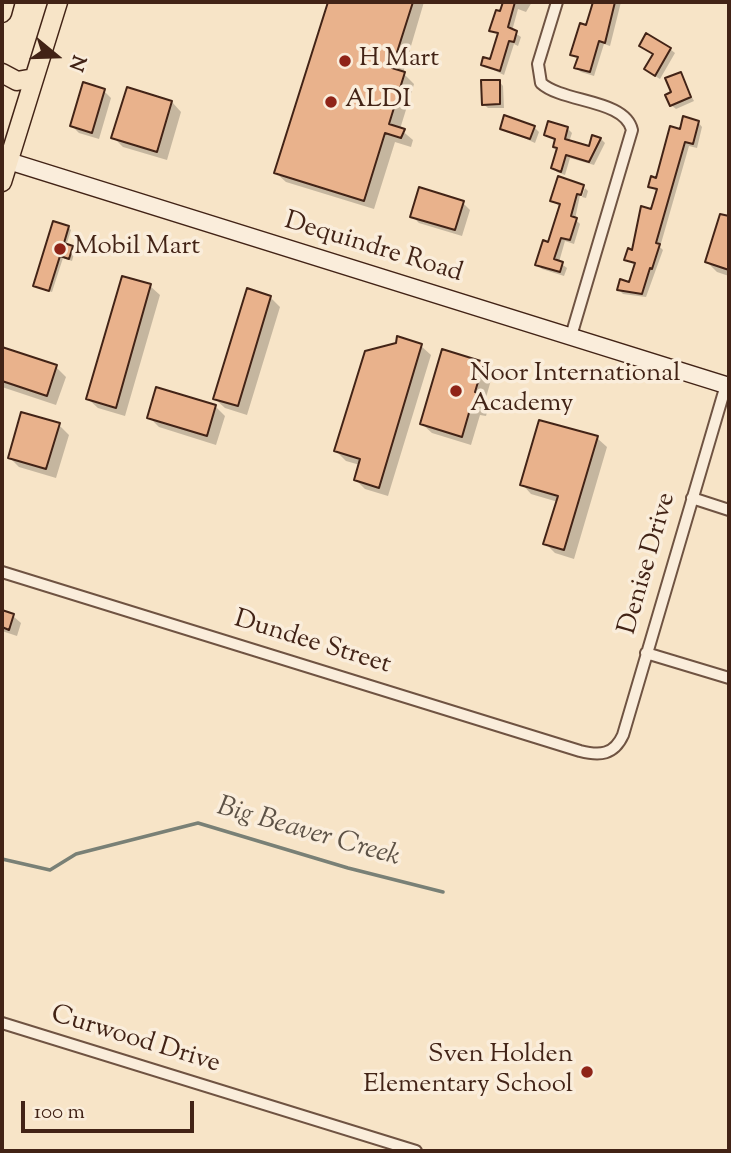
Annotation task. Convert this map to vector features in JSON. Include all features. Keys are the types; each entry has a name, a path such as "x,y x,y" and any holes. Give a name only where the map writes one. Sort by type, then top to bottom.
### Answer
{"main road":[{"path":"2,13 5,2"},
{"path":"2,182 5,160 58,2"},
{"path":"2,73 17,81 34,78"},
{"name":"Dequindre Road","path":"5,160 728,385"}],"street":[{"path":"557,2 538,64 541,83 553,91 617,111 629,120 632,130 571,336"},
{"name":"Denise Drive","path":"610,752 623,735 728,385"},
{"path":"692,498 729,509"},
{"name":"Dundee Street","path":"2,572 580,751 598,754 610,752"},
{"path":"646,653 729,678"},
{"name":"Curwood Drive","path":"2,1023 416,1151"}],"building":[{"path":"328,2 413,2 392,68 405,72 389,124 405,129 401,138 385,133 364,201 274,173"},
{"path":"503,2 515,2 508,27 517,31 514,42 509,41 500,71 481,65 483,57 490,59 498,33 489,31 496,10 500,11"},
{"path":"593,2 615,2 605,43 599,41 590,72 574,68 578,57 570,55 580,23 586,25"},
{"path":"646,33 671,48 655,76 644,69 653,54 639,46"},
{"path":"681,72 691,97 670,106 665,95 671,92 665,78"},
{"path":"481,80 500,80 500,104 482,105"},
{"path":"83,82 105,89 92,133 70,126"},
{"path":"127,87 172,101 157,152 111,138"},
{"path":"504,115 535,126 530,139 500,129"},
{"path":"683,116 699,121 693,144 685,142 656,243 660,244 652,269 650,268 642,294 617,290 620,279 629,282 635,263 624,260 628,248 632,250 641,206 651,209 657,189 648,187 651,176 656,178 670,126 680,129"},
{"path":"548,121 568,127 565,139 589,146 592,135 601,138 589,162 566,155 561,172 551,168 557,148 553,147 555,139 544,135"},
{"path":"558,176 584,185 581,195 577,194 571,216 577,218 570,240 561,238 554,259 563,262 560,272 535,265 543,240 548,242 560,204 550,201"},
{"path":"419,187 464,201 455,230 410,217"},
{"path":"720,214 729,216 729,270 705,262"},
{"path":"53,221 69,226 64,243 73,246 69,259 60,256 49,291 33,286"},
{"path":"122,276 151,284 116,408 86,399"},
{"path":"247,288 271,296 238,406 213,399"},
{"path":"397,336 422,344 379,488 354,480 360,459 334,451 365,351 396,343"},
{"path":"2,347 57,365 47,396 2,381"},
{"path":"442,349 484,362 475,392 480,394 476,408 471,406 462,437 420,424"},
{"path":"156,387 216,405 207,436 147,418"},
{"path":"21,412 60,423 46,469 8,458"},
{"path":"539,420 598,436 564,550 543,544 558,496 520,485"},
{"path":"2,610 14,614 9,630 2,627"}],"waterway":[{"name":"Big Beaver Creek","path":"2,859 50,870 76,854 198,823 348,868 443,892"}],"place":[{"name":"H Mart","path":"345,61"},
{"name":"ALDI","path":"331,102"},
{"name":"Mobil Mart","path":"60,249"},
{"name":"Noor International Academy","path":"456,391"},
{"name":"Sven Holden Elementary School","path":"587,1072"}]}
